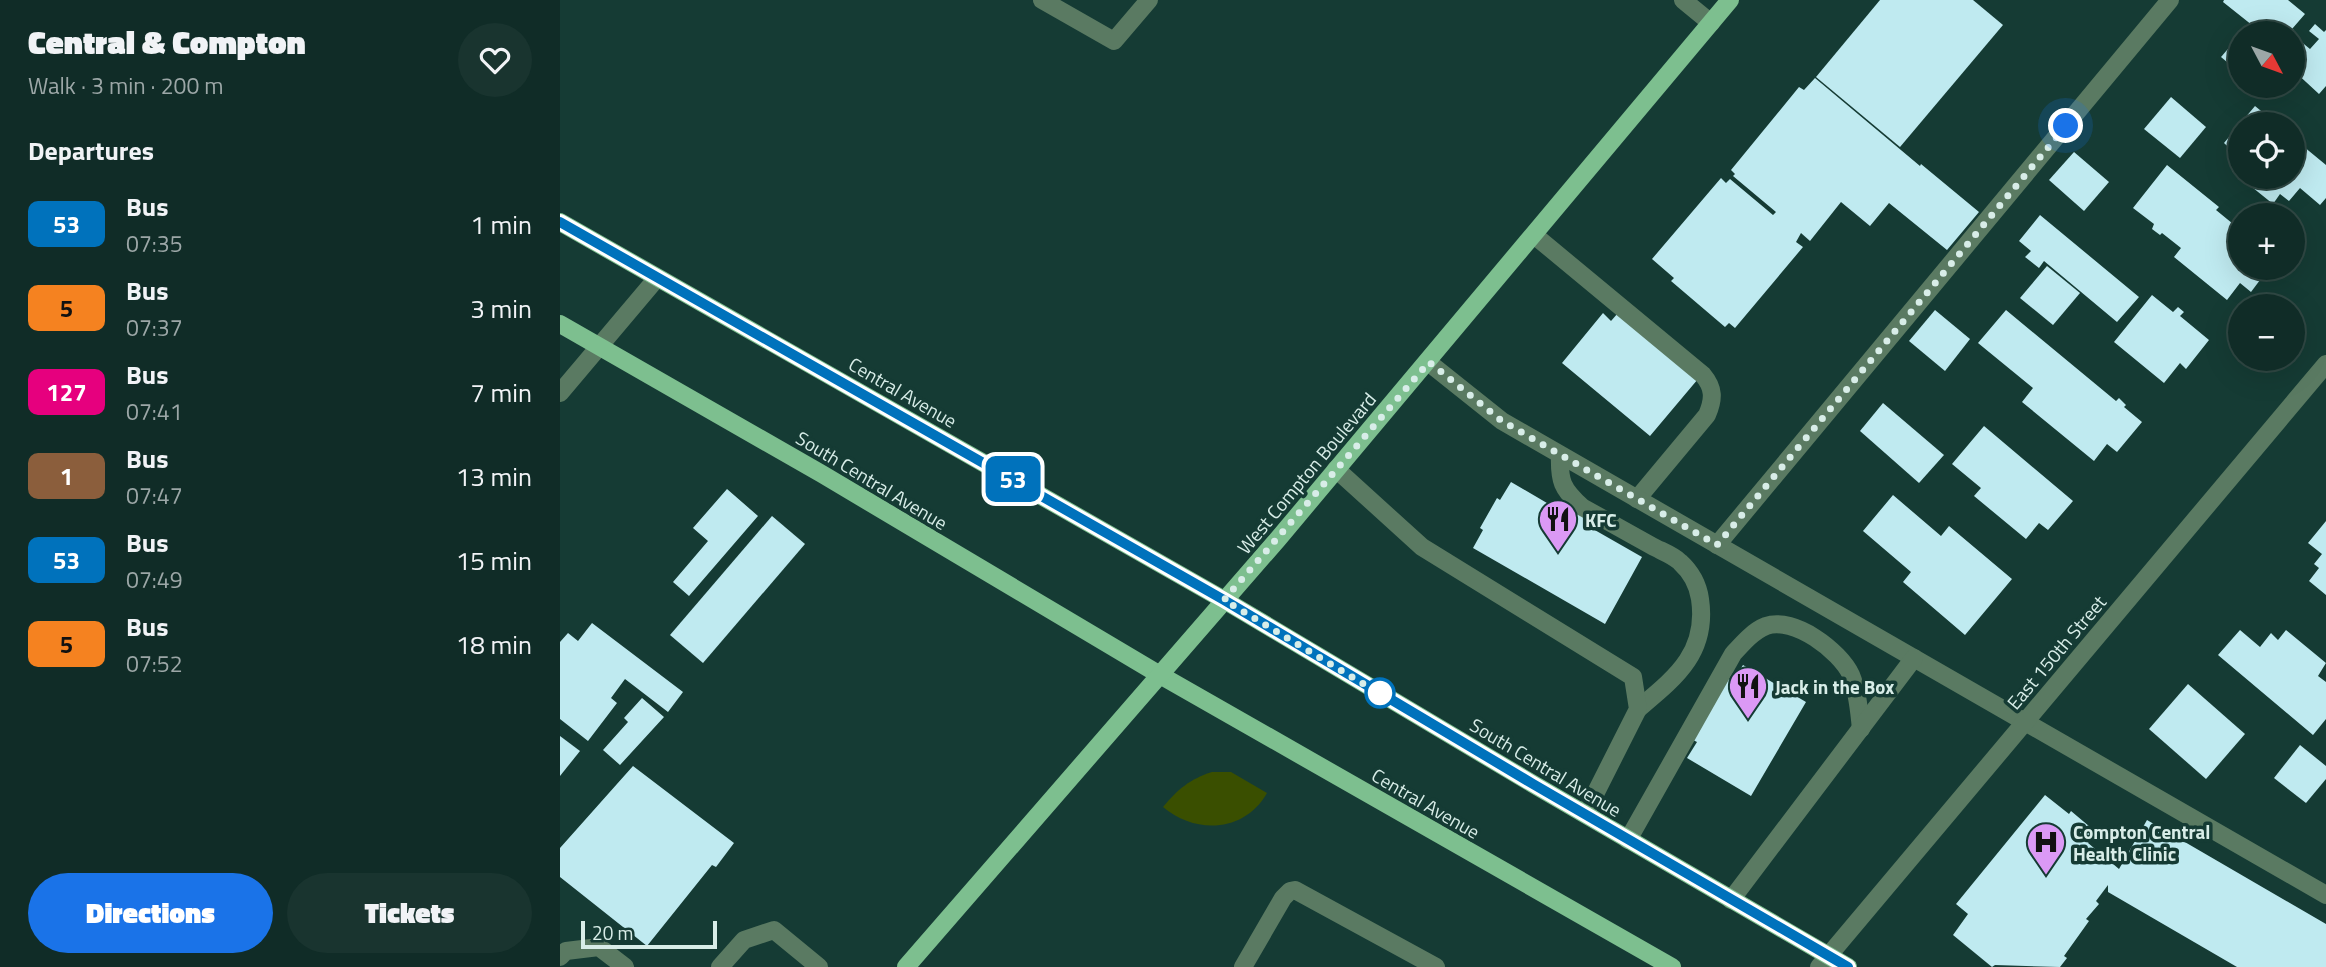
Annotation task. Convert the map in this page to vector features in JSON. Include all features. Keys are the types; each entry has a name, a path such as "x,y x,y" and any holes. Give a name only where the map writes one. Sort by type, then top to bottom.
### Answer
{"main road":[{"name":"West Compton Boulevard","path":"906,967 1429,362 1730,0"},
{"name":"Central Avenue","path":"560,222 1224,600"},
{"name":"South Central Avenue","path":"560,324 822,474 1160,675"},
{"name":"South Central Avenue","path":"1224,600 1731,900 1824,961 1848,967"},
{"name":"Central Avenue","path":"1160,675 1672,967"}],"street":[{"path":"1042,0 1114,41 1149,0"},
{"path":"1683,0 1711,23"},
{"path":"1717,545 2170,0"},
{"path":"1534,235 1710,383 1712,405 1707,415 1637,499"},
{"path":"560,393 657,278"},
{"path":"1429,362 1502,421 2326,895"},
{"name":"East 150th Street","path":"1824,961 2326,364"},
{"path":"1560,455 1562,486 1572,498 1582,507 1679,561 1693,576 1699,593 1702,625 1692,652 1670,682 1638,709 1585,814"},
{"path":"1336,470 1422,547 1633,677 1638,709"},
{"path":"1628,840 1733,654 1745,641 1766,626 1779,624 1799,629 1823,644 1845,664 1856,688 1861,729"},
{"path":"1731,900 1914,658"},
{"path":"1243,967 1283,898 1295,890 1436,967"},
{"path":"720,967 744,940 774,930 818,967"},
{"path":"560,957 566,951 599,947 625,967"}],"green space":[{"path":"1212,772 1231,772 1267,793 1258,806 1246,816 1219,825 1190,822 1163,807 1185,785"}],"building":[{"path":"1880,0 1973,0 2003,25 1900,147 1816,77"},
{"path":"2288,0 2305,14 2299,21 2247,21 2223,2"},
{"path":"2315,24 2324,32 2326,30 2326,86 2319,94 2305,81 2305,45 2310,49 2319,39 2309,31"},
{"path":"2228,49 2228,63 2221,57"},
{"path":"1815,78 1979,212 1947,250 1889,203 1870,226 1841,202 1810,241 1801,233 1796,242 1803,247 1735,328 1729,323 1725,327 1671,281 1674,278 1652,259 1721,178 1726,183 1730,179 1773,215 1776,212 1733,176 1735,174 1731,170 1799,87 1804,90"},
{"path":"2171,97 2206,127 2180,158 2144,129"},
{"path":"2255,106 2262,112 2250,112"},
{"path":"2305,148 2326,165 2326,198 2320,205 2301,189 2305,189"},
{"path":"2074,152 2109,182 2084,211 2049,180"},
{"path":"2167,165 2219,207 2216,210 2228,220 2228,280 2260,280 2251,292 2240,283 2232,294 2228,294 2227,300 2174,257 2181,248 2162,233 2160,235 2152,229 2154,224 2133,208"},
{"path":"2254,189 2299,189 2289,201 2280,194 2272,203"},
{"path":"2040,215 2139,297 2117,322 2044,261 2039,268 2025,257 2031,251 2019,241"},
{"path":"2047,266 2080,293 2053,325 2020,298"},
{"path":"2152,295 2173,312 2178,307 2184,312 2180,316 2209,340 2186,369 2180,363 2164,383 2114,342"},
{"path":"1935,310 1970,339 1945,371 1909,341"},
{"path":"2006,310 2116,401 2119,398 2126,405 2124,407 2142,422 2117,452 2107,444 2094,461 2022,402 2033,388 1978,343"},
{"path":"1603,313 1611,321 1618,313 1698,379 1650,436 1562,363"},
{"path":"1883,403 1944,455 1919,483 1860,431"},
{"path":"1984,426 2073,501 2048,530 2039,523 2026,539 1974,496 1981,488 1952,464"},
{"name":"KFC","path":"1511,482 1564,513 1568,508 1597,524 1593,529 1642,557 1605,624 1473,548 1483,530 1480,528 1497,498 1500,500"},
{"path":"727,489 758,516 689,596 673,582 708,541 693,528"},
{"path":"1893,495 1941,536 1949,526 2012,579 1965,635 1903,582 1911,572 1863,531"},
{"path":"772,516 805,544 703,663 670,635"},
{"path":"2326,521 2326,595 2309,581 2319,568 2314,564 2322,554 2308,543"},
{"path":"592,623 683,692 668,712 625,679 611,698 617,703 588,741 560,719 560,642 568,633 578,641"},
{"path":"2240,630 2260,647 2271,633 2278,640 2286,630 2326,663 2318,676 2326,682 2326,719 2313,735 2218,655"},
{"name":"Jack in the Box","path":"1743,665 1806,702 1751,796 1687,758 1697,742 1689,738 1725,677 1733,681"},
{"path":"2188,684 2245,734 2206,779 2149,729"},
{"path":"642,698 664,717 620,765 603,750 628,722 624,718"},
{"path":"560,736 580,751 560,776"},
{"path":"2300,745 2326,766 2326,779 2306,803 2274,778"},
{"path":"633,766 734,843 716,867 712,865 647,946 560,877 560,848"},
{"path":"2045,795 2069,814 2071,811 2096,832 2088,843 2119,869 2147,820 2326,924 2326,967 2237,967 2108,892 2108,885 2096,901 2099,904 2086,919 2089,921 2064,956 2067,958 2060,967 1992,967 1953,935 1968,914 1956,904"}],"bus line":[{"name":"53","path":"560,222 1224,600 1848,967"}],"place":[{"name":"KFC","path":"1558,553"},
{"name":"Jack in the Box","path":"1748,720"},
{"name":"Compton Central Health Clinic","path":"2046,876"}],"route":[{"path":"1380,693 1382,695 1224,600 1429,362 1502,421 1717,545 2066,126"}]}
